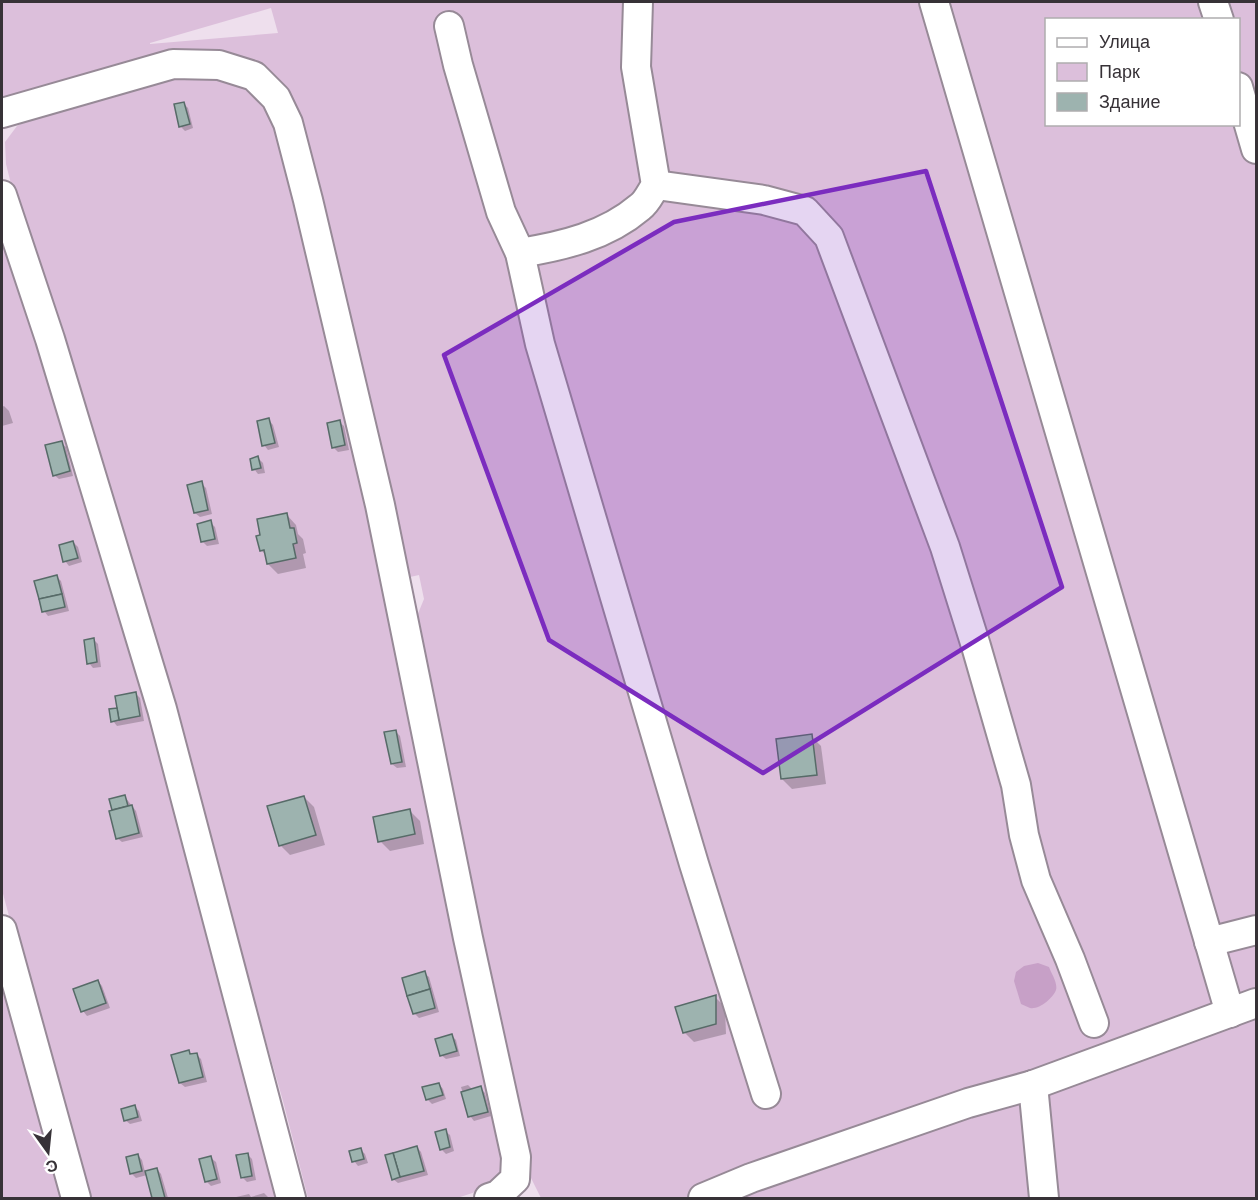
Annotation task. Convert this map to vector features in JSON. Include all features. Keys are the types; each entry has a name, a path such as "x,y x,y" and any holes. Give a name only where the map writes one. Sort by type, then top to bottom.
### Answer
{"lane":[{"path":"520,253 554,247 596,235 641,207 656,185 636,67 638,2"},
{"path":"934,2 1230,1013"},
{"path":"1213,2 1218,18"},
{"path":"449,26 501,212 520,253 543,355 694,864 766,1094"},
{"path":"2,113 173,64 219,65 254,76 276,98 288,123 309,200 380,505 468,938 516,1157 515,1179 498,1197"},
{"path":"1240,90 1257,149"},
{"path":"656,185 764,200 805,211 829,237 945,547 1016,785 1024,835 1036,880 1070,959 1094,1023"},
{"path":"2,195 50,339 162,710 291,1198"},
{"path":"2,930 76,1198"},
{"path":"1209,942 1257,930"},
{"path":"703,1198 751,1178 946,1111 1033,1085 1257,1003"},
{"path":"1033,1085 1044,1198"}],"highlighted area":[{"path":"926,171 1062,587 763,773 549,640 444,355 674,222"}],"green space":[{"path":"2,2 1256,2 1256,1198 541,1198 525,1166 510,1093 502,1071 487,1056 508,1158 507,1172 494,1186 457,1198 308,1198 283,1101 81,393 12,188 6,164 5,142 17,126 55,105 193,69 224,73 258,92 276,112 292,152 306,211 309,234 306,237 370,516 372,516 385,547 396,584 404,621 405,654 400,655 406,681 411,681 417,686 421,701 447,834 441,844 481,1033 491,1018 427,710 430,685 417,616 424,599 419,575 410,577 401,564 342,307 287,103 270,80 243,67 221,61 175,59 111,75 2,111","holes":["271,8 278,33 150,44"]},
{"path":"2,223 147,688 281,1198 85,1198 2,890"},
{"path":"2,955 66,1198 2,1198"}],"shaded area":[{"path":"1038,963 1049,967 1056,990 1045,1003 1030,1008 1021,1004 1014,981 1016,972 1024,966"}],"building":[{"path":"184,102 190,124 179,127 174,104"},
{"path":"269,418 275,443 262,446 257,421"},
{"path":"340,420 345,445 332,448 327,423"},
{"path":"62,441 70,471 53,476 45,445"},
{"path":"258,456 261,468 252,470 250,459"},
{"path":"202,481 208,510 194,513 187,485"},
{"path":"287,513 290,528 294,528 297,543 293,544 296,558 267,564 264,550 260,551 256,536 260,535 257,519"},
{"path":"211,520 215,539 201,542 197,524"},
{"path":"73,541 78,558 63,562 59,545"},
{"path":"57,575 62,594 39,599 34,581"},
{"path":"62,594 65,607 42,612 39,599"},
{"path":"94,638 97,662 87,664 84,640"},
{"path":"136,692 140,716 119,720 115,696"},
{"path":"117,708 119,720 111,722 109,709"},
{"path":"396,730 402,762 391,764 384,732"},
{"path":"812,734 817,775 781,779 776,739"},
{"path":"125,795 128,806 112,810 109,799"},
{"path":"304,796 316,835 279,846 267,806"},
{"path":"132,805 139,833 116,839 109,811"},
{"path":"410,809 415,834 378,842 373,817"},
{"path":"425,971 430,989 407,996 402,978"},
{"path":"98,980 106,1003 81,1012 73,989"},
{"path":"430,989 435,1008 413,1014 407,996"},
{"path":"716,995 716,1024 683,1033 675,1007"},
{"path":"452,1034 457,1051 440,1056 435,1039"},
{"path":"189,1050 190,1054 197,1053 203,1077 179,1083 171,1055"},
{"path":"439,1083 443,1095 426,1100 422,1087"},
{"path":"481,1086 488,1112 468,1117 461,1092"},
{"path":"135,1105 138,1117 124,1121 121,1109"},
{"path":"446,1129 450,1147 440,1150 435,1132"},
{"path":"417,1146 424,1171 400,1177 393,1153"},
{"path":"361,1148 364,1159 352,1162 349,1151"},
{"path":"248,1153 252,1176 241,1178 236,1155"},
{"path":"393,1153 400,1177 392,1180 385,1155"},
{"path":"138,1154 142,1171 130,1174 126,1157"},
{"path":"211,1156 217,1179 205,1182 199,1159"},
{"path":"157,1168 165,1198 152,1198 145,1171"}]}
